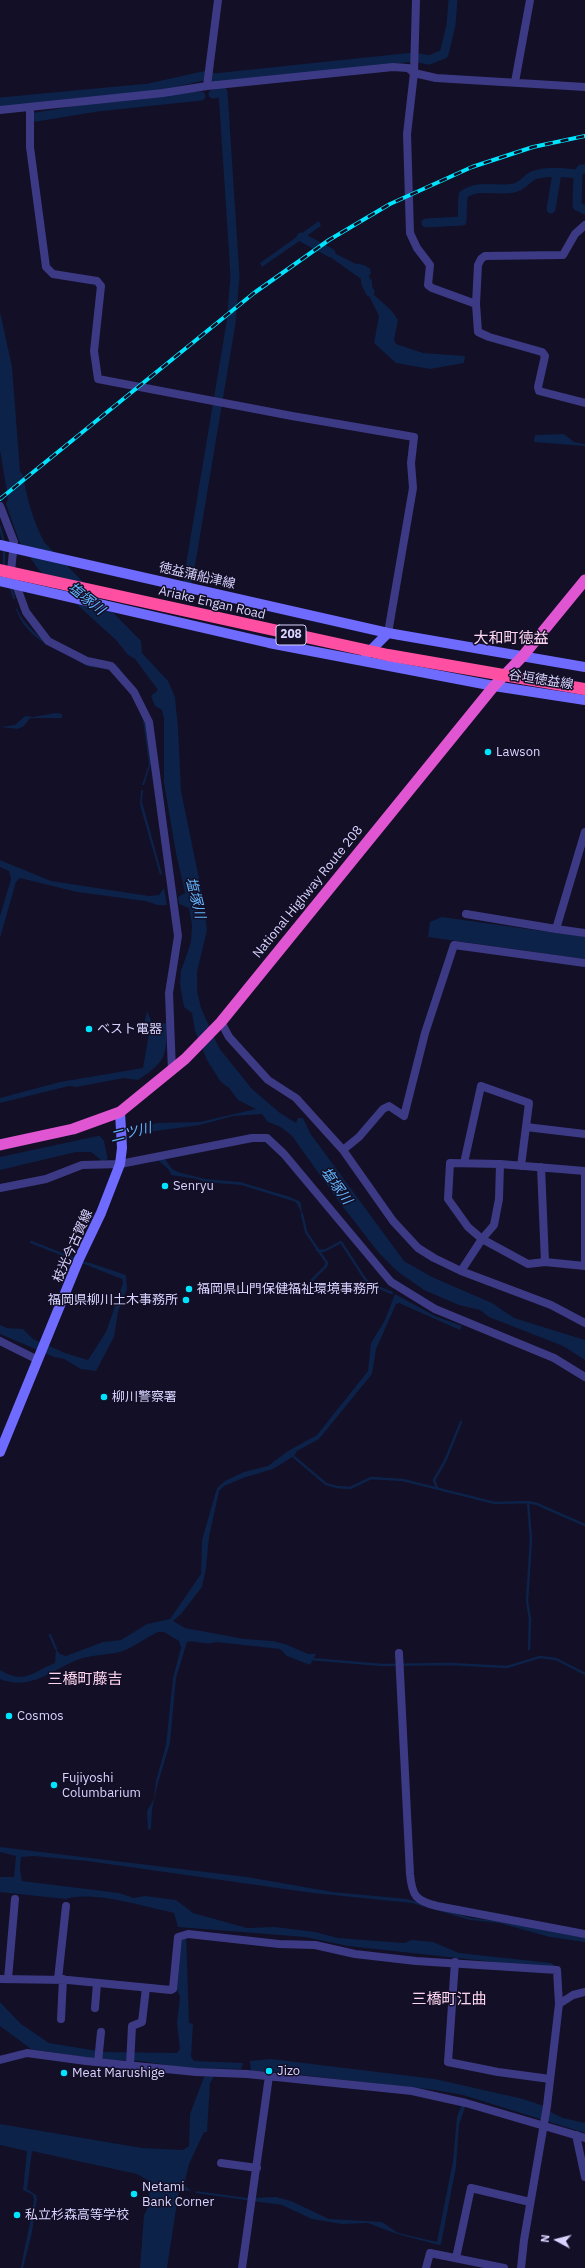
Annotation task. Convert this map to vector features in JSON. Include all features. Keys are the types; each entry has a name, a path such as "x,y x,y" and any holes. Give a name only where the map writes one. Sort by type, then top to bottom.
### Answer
{"highway":[{"name":"Ariake Engan Road","path":"0,570 388,656 585,689"},
{"name":"National Highway Route 208","path":"0,1145 73,1129 120,1112 185,1059 221,1022 494,686 522,657 585,580"}],"main road":[{"name":"徳益蒲船津線","path":"0,545 388,633 522,657"},
{"path":"0,581 227,634 494,686"},
{"path":"361,661 388,633"},
{"name":"谷垣徳益線","path":"522,657 585,666"},
{"name":"谷垣徳益線","path":"494,686 585,700"},
{"name":"枝光今古賀線","path":"0,1452 78,1262 101,1213 120,1160 120,1112"}],"street":[{"path":"207,86 218,0"},
{"path":"416,0 414,73 407,134 410,233 417,248 430,265 427,279 432,288 476,304"},
{"path":"515,82 530,0"},
{"path":"0,110 163,93 207,86 393,67 408,68 414,73 436,78 585,87"},
{"path":"30,107 30,147 46,267 53,274 97,281 101,286 94,351 98,379 414,437 411,463 413,488 388,633"},
{"path":"585,225 575,234 563,255 485,256 481,259 478,265 476,304 478,332 489,337 542,352 545,356 538,387 539,391 585,403"},
{"path":"0,506 14,542 11,571 26,612 48,641 87,661 111,666 134,692 150,722 178,936 169,993 172,1071"},
{"path":"556,929 585,832"},
{"path":"466,914 585,933"},
{"path":"343,1150 359,1136 383,1109 389,1106 404,1116 425,1033 454,945 585,963"},
{"path":"221,1022 229,1037 268,1080 296,1098 343,1150 393,1220 418,1248 434,1258 461,1271 551,1305 585,1323"},
{"path":"464,1163 481,1086 529,1103 521,1166"},
{"path":"526,1126 585,1134"},
{"path":"0,1188 46,1179 82,1165 252,1138 267,1138 284,1154 391,1282 435,1309 554,1358 585,1377"},
{"path":"450,1163 464,1163 500,1164 585,1171 585,1266 545,1262 528,1264 482,1240 468,1226 448,1200 450,1163"},
{"path":"461,1271 494,1224 499,1199 500,1164"},
{"path":"541,1168 545,1262"},
{"path":"0,1341 40,1356"},
{"path":"399,1653 411,1889 416,1897 424,1903 437,1906 585,1934"},
{"path":"15,1899 4,1979 60,1979 146,1988 173,1989 178,1937 184,1934 279,1944 315,1945 355,1954 416,1961 455,1962 556,1970 559,2004 547,2106 542,2125 521,2268"},
{"path":"61,2019 60,1979 66,1906"},
{"path":"455,1962 448,2062 498,2072 550,2079"},
{"path":"95,2008 97,1983"},
{"path":"130,2063 132,2026 142,2022 146,1988"},
{"path":"559,2004 573,1995 585,1992"},
{"path":"98,2061 101,2032"},
{"path":"0,2060 27,2053 130,2063 196,2072 269,2076 425,2094 466,2103 585,2138"},
{"path":"242,2268 269,2076"},
{"path":"576,2135 585,2177"},
{"path":"221,2163 257,2168"},
{"path":"456,2258 471,2188 530,2202"},
{"path":"426,2268 430,2253 504,2268"}],"water":[{"path":"319,221 321,226 262,267 260,263"},
{"path":"322,247 364,268 370,268 371,274 361,279 319,249"},
{"path":"372,279 372,293 391,310 398,320 394,340 396,344 423,353 465,356 464,363 430,369 396,363 374,343 379,316 362,282"},
{"name":"塩塚川","path":"0,312 12,367 20,471 23,475 26,492 40,534 44,542 141,641 142,653 168,681 175,697 181,791 203,898 207,930 197,972 197,991 201,1008 219,1048 252,1089 280,1113 296,1123 298,1118 303,1118 310,1133 404,1261 432,1277 492,1303 514,1318 585,1340 585,1360 563,1346 489,1317 480,1310 459,1305 424,1290 397,1271 379,1253 340,1203 292,1136 281,1127 268,1122 262,1114 233,1116 200,1125 155,1131 140,1135 106,1160 102,1161 91,1152 76,1152 0,1170 0,1157 158,1123 200,1122 256,1109 238,1100 229,1088 221,1082 207,1060 195,1031 192,1013 184,1007 180,984 181,971 191,942 192,925 189,908 179,904 178,897 185,893 176,853 164,783 164,718 162,710 155,706 151,696 158,690 135,659 128,655 116,640 38,569 19,541 6,504 8,498 0,450"},
{"path":"564,434 574,442 585,444 585,446 534,442 535,435"},
{"path":"17,608 27,625 54,648 74,658 116,664 130,682 145,720 151,763 144,785 142,785 149,764 143,720 134,696 115,666 90,667 54,649 31,633 20,618 16,609"},
{"path":"56,713 62,714 62,718 30,718 24,726 18,729 0,727 15,725 25,716 33,717"},
{"path":"141,790 143,790 142,802 162,874 160,875 140,805"},
{"path":"0,860 51,881 149,896 159,895 164,888 167,905 158,905 145,901 77,892 20,878 16,882 0,938 0,916 11,879 9,871 0,867"},
{"path":"442,917 585,937 585,959 428,937 430,922"},
{"path":"147,1011 155,1030 157,1030 159,1024 166,1023 166,1043 160,1062 155,1068 138,1080 124,1078 76,1087 69,1086 0,1103 0,1098 60,1082 143,1068 150,1028 144,1024"},
{"path":"165,1159 172,1169 181,1173 205,1179 240,1182 287,1196 299,1201 301,1204 302,1214 296,1202 241,1185 204,1182 197,1179 171,1175 169,1170 159,1161 131,1164"},
{"path":"90,1263 126,1275 127,1289 118,1312 114,1337 96,1371 81,1369 64,1359 54,1357 0,1334 0,1325 7,1328 23,1329 33,1339 65,1353 88,1360 106,1332 123,1283 122,1279 89,1266"},
{"path":"395,1294 435,1316 462,1326 460,1330 399,1303 396,1304 376,1349 372,1374 319,1439 297,1451 294,1456 273,1469 243,1478 224,1486 219,1491 209,1537 206,1568 202,1587 181,1614 173,1621 185,1628 244,1639 273,1641 285,1644 308,1654 316,1654 310,1665 287,1656 280,1649 216,1642 187,1642 176,1678 170,1743 152,1809 151,1829 148,1830 147,1811 154,1799 156,1781 166,1745 173,1678 181,1648 179,1641 164,1632 158,1632 120,1652 77,1660 40,1678 21,1683 0,1679 0,1670 16,1676 28,1676 55,1663 56,1649 60,1654 66,1656 103,1642 121,1640 147,1624 170,1619 201,1574 202,1540 217,1488 225,1481 244,1472 268,1466 288,1451 317,1435 368,1371 371,1343 385,1320"},
{"path":"0,1847 247,1877 333,1892 407,1899 471,1918 504,1922 585,1938 585,1942 550,1937 499,1923 470,1920 412,1903 313,1893 87,1861 34,1856 21,1857 20,1869 22,1881 119,1893 134,1898 145,1896 176,1900 193,1913 247,1928 275,1927 315,1932 338,1938 404,1943 412,1940 433,1942 459,1953 551,1963 555,1966 549,1968 348,1946 305,1937 178,1927 174,1913 129,1902 102,1898 77,1897 66,1899 0,1892 0,1877 14,1877 16,1856 0,1852"},
{"path":"182,1932 186,1932 189,2023 193,2024 191,2057 194,2061 243,2063 241,2069 185,2068 141,2061 96,2059 31,2049 0,2026 0,2002 21,2024 49,2043 104,2052 177,2053 180,2049 177,2023 180,1997 176,1987"},
{"path":"271,2059 435,2079 523,2099 544,2106 544,2109 563,2118 585,2123 585,2133 463,2095 435,2090 273,2072 272,2070 267,2069 265,2072 251,2071 250,2061"},
{"path":"215,2075 210,2083 207,2132 204,2132 189,2164 184,2185 191,2191 179,2190 167,2268 140,2268 144,2215 148,2208 149,2199 149,2181 137,2174 32,2151 27,2189 36,2195 37,2199 32,2232 23,2268 21,2268 34,2199 33,2195 23,2190 27,2151 0,2145 0,2124 142,2148 183,2150 189,2146 190,2114 204,2077"},
{"path":"462,2104 466,2104 459,2125 456,2167 441,2244 439,2245 397,2234 368,2223 342,2224 312,2219 282,2205 195,2193 196,2191 247,2198 251,2196 250,2198 276,2197 291,2201 329,2219 382,2222 398,2233 437,2242 453,2161 457,2117"}],"pier":[{"path":"140,1127 137,1140 108,1160 104,1141 99,1135"}],"waterway":[{"path":"0,102 149,88 208,75 214,78 414,57 429,60 444,54 451,25 453,0"},
{"path":"188,580 231,323 235,276 223,92 213,94"},
{"path":"36,117 97,107 201,96"},
{"path":"426,223 462,221 463,195 469,191 475,189 514,188 537,174 555,172 578,174 581,169 585,169"},
{"path":"551,209 557,173"},
{"path":"578,174 577,206 585,210"},
{"path":"301,237 331,253"},
{"path":"358,268 364,270 366,284 370,292"},
{"path":"0,527 4,543"},
{"path":"4,548 4,567"},
{"path":"10,585 14,598"},
{"path":"302,1214 306,1232 327,1263 326,1266 311,1281"},
{"path":"31,1242 77,1260"},
{"path":"317,1250 324,1251 341,1242 365,1279 370,1284 392,1293"},
{"path":"81,1262 92,1265"},
{"path":"437,1488 434,1480 445,1461 461,1422"},
{"path":"294,1457 326,1484 337,1487 350,1488 371,1478 403,1480 495,1503 528,1502 537,1504 585,1525"},
{"path":"528,1502 531,1540 527,1601 530,1619 529,1649"},
{"path":"50,1635 56,1649"},
{"path":"311,1659 382,1665 449,1664 507,1667 540,1657 556,1659 585,1674"}],"railway":[{"path":"0,499 254,293 329,240 390,204 472,167 533,147 585,136"}],"place":[{"name":"Lawson","path":"488,752"},
{"name":"ベスト電器","path":"89,1029"},
{"name":"Senryu","path":"165,1186"},
{"name":"福岡県山門保健福祉環境事務所","path":"189,1289"},
{"name":"福岡県柳川土木事務所","path":"186,1300"},
{"name":"柳川警察署","path":"104,1397"},
{"name":"Cosmos","path":"9,1716"},
{"name":"Fujiyoshi Columbarium","path":"54,1785"},
{"name":"Jizo","path":"269,2071"},
{"name":"Meat Marushige","path":"64,2073"},
{"name":"Netami Bank Corner","path":"134,2194"},
{"name":"私立杉森高等学校","path":"17,2215"}],"district":[{"name":"大和町徳益","path":"511,639"},
{"name":"三橋町藤吉","path":"85,1680"},
{"name":"三橋町江曲","path":"449,2000"}],"water label":[{"name":"二ツ川","path":"131,1133"}]}
